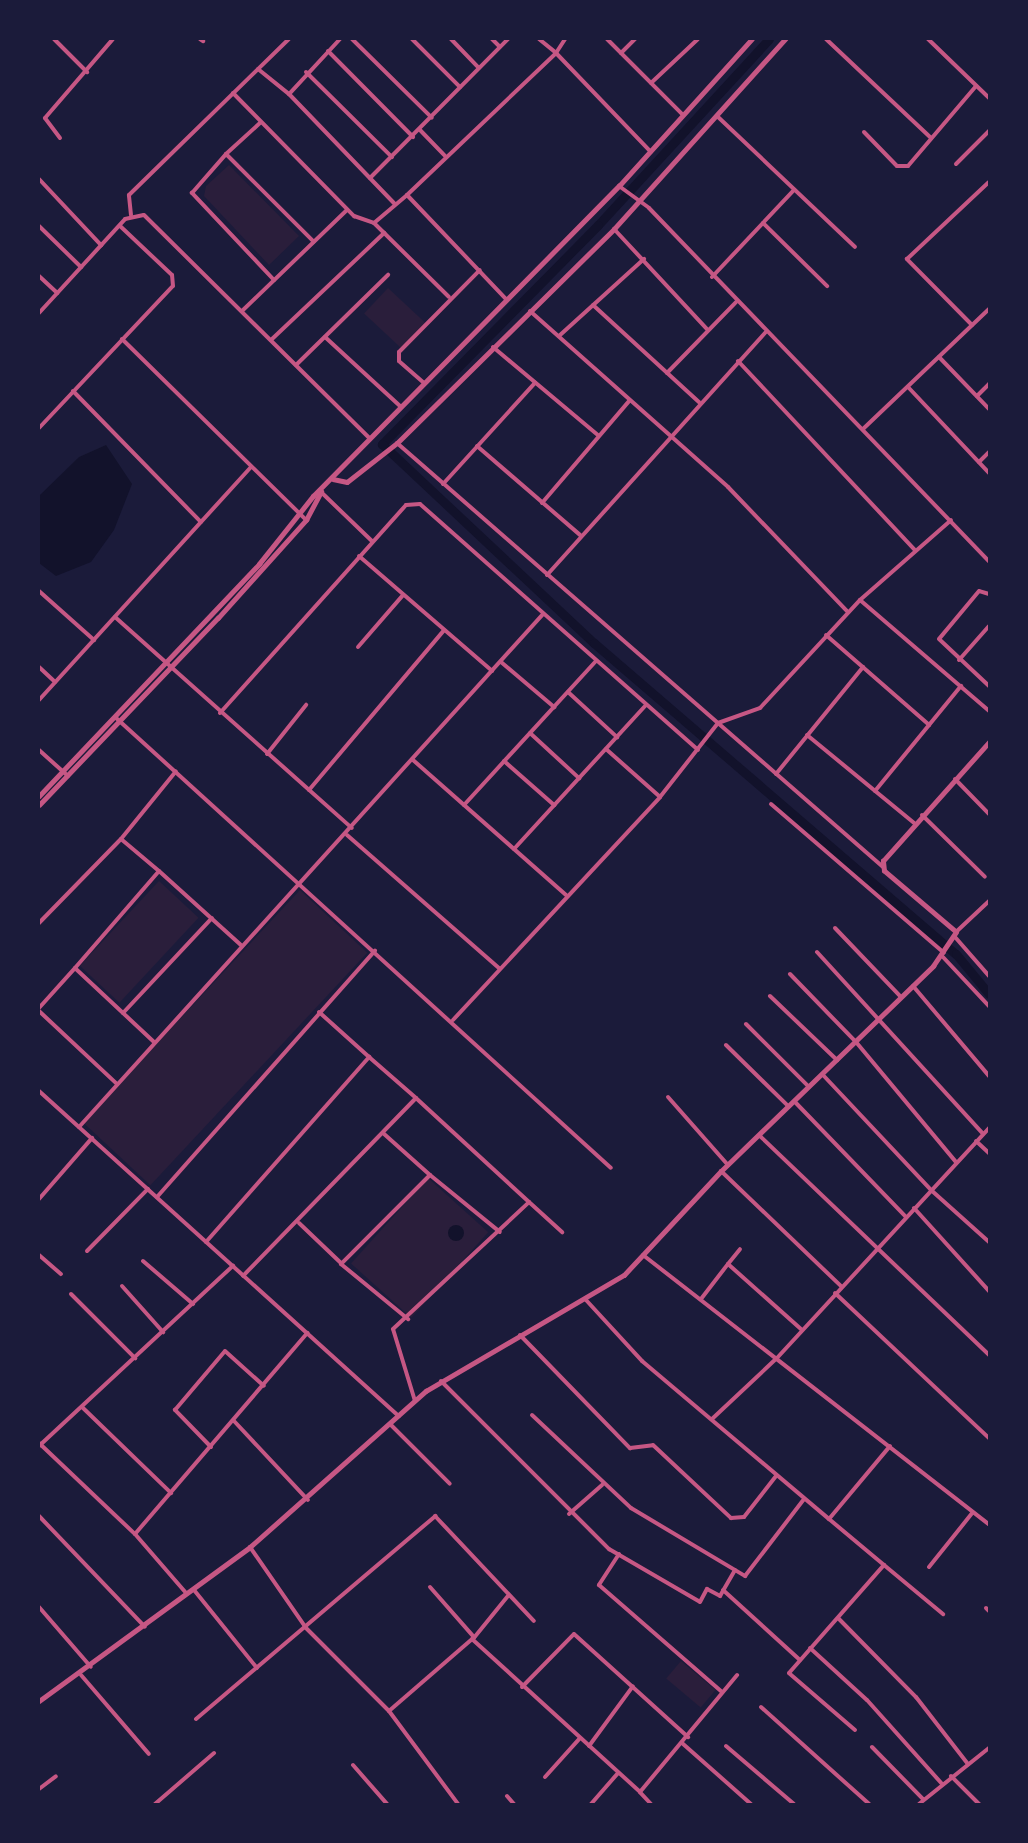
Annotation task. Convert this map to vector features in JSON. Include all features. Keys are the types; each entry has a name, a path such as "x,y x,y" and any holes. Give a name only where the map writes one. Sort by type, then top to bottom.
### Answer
{"street":[{"path":"54,39 87,72"},
{"path":"60,138 45,118 87,72 113,39"},
{"path":"131,215 129,195 289,39"},
{"path":"289,94 306,72 340,39"},
{"path":"352,39 432,118"},
{"path":"412,39 460,88"},
{"path":"451,39 479,68"},
{"path":"492,39 500,47"},
{"path":"370,178 508,39"},
{"path":"539,39 556,53 651,152"},
{"path":"374,223 407,195 445,156 556,53 566,39"},
{"path":"607,39 684,116"},
{"path":"621,53 635,39"},
{"path":"651,83 698,39"},
{"path":"39,796 115,717 369,438 619,186 752,39"},
{"path":"333,479 347,482 392,448 614,229 637,200 717,116 785,39"},
{"path":"826,39 931,138"},
{"path":"928,39 989,98"},
{"path":"328,51 413,137"},
{"path":"258,69 289,94 395,204"},
{"path":"306,72 392,158"},
{"path":"864,132 903,168 976,86"},
{"path":"233,93 347,210 374,223 448,297"},
{"path":"717,116 855,247"},
{"path":"261,122 226,154 192,192 274,280"},
{"path":"420,130 445,156"},
{"path":"956,164 989,131"},
{"path":"226,154 314,242"},
{"path":"39,179 101,245"},
{"path":"972,325 907,259 989,182"},
{"path":"619,186 637,200 851,423 863,429 989,561"},
{"path":"712,277 794,190"},
{"path":"407,195 506,299"},
{"path":"242,311 347,210"},
{"path":"39,313 131,215"},
{"path":"131,215 148,218 369,438"},
{"path":"763,223 827,286"},
{"path":"39,226 81,267"},
{"path":"39,428 175,281 120,226"},
{"path":"614,229 708,330"},
{"path":"271,340 384,233"},
{"path":"559,336 644,259"},
{"path":"424,383 399,361 399,352 448,297 480,270"},
{"path":"296,365 388,275"},
{"path":"39,276 57,293"},
{"path":"667,373 735,302"},
{"path":"593,305 699,402"},
{"path":"863,429 989,309"},
{"path":"530,310 669,434 847,611"},
{"path":"547,574 669,434 765,333"},
{"path":"325,337 401,406"},
{"path":"122,339 306,520"},
{"path":"493,347 599,436"},
{"path":"939,357 989,409"},
{"path":"738,361 914,549"},
{"path":"443,484 535,383"},
{"path":"977,396 989,384"},
{"path":"908,387 989,473"},
{"path":"73,391 201,522"},
{"path":"542,502 630,400"},
{"path":"397,443 883,867 954,936 989,976"},
{"path":"477,446 580,535"},
{"path":"979,462 989,452"},
{"path":"39,700 251,467"},
{"path":"39,805 122,722 306,520 321,492"},
{"path":"321,492 372,541"},
{"path":"220,712 406,505 420,504 698,750"},
{"path":"453,1020 566,895 660,797 718,723 760,708 847,611 914,549 951,520"},
{"path":"359,556 492,671"},
{"path":"39,591 94,640"},
{"path":"989,594 979,591 940,636 959,660 989,686"},
{"path":"358,647 403,595"},
{"path":"861,600 989,711"},
{"path":"79,1126 241,945 302,884 543,614"},
{"path":"115,617 352,828"},
{"path":"959,660 989,626"},
{"path":"309,789 444,630"},
{"path":"826,635 929,725"},
{"path":"464,805 596,661"},
{"path":"501,662 554,707"},
{"path":"39,667 55,682"},
{"path":"776,774 863,667"},
{"path":"875,791 961,687"},
{"path":"568,692 617,737"},
{"path":"267,754 306,705"},
{"path":"514,849 646,705"},
{"path":"115,717 453,1020 611,1168"},
{"path":"530,733 579,778"},
{"path":"807,735 914,824"},
{"path":"883,867 885,856 988,745"},
{"path":"606,749 660,797"},
{"path":"39,750 68,776"},
{"path":"413,760 566,895"},
{"path":"504,761 554,806"},
{"path":"39,923 121,839 176,771"},
{"path":"955,779 989,814"},
{"path":"771,804 944,953 989,1006"},
{"path":"922,815 985,877"},
{"path":"346,835 500,969"},
{"path":"121,839 241,945"},
{"path":"117,1084 39,1009 159,871"},
{"path":"39,1701 81,1675 250,1547 308,1500 392,1425 415,1401 441,1380 586,1300 643,1255 721,1171 810,1088 913,986 944,953 954,936 989,901"},
{"path":"123,1012 212,918"},
{"path":"835,928 901,998"},
{"path":"157,1197 375,951"},
{"path":"817,952 882,1017 983,1134"},
{"path":"75,968 154,1042"},
{"path":"790,974 856,1042 956,1162"},
{"path":"913,986 989,1076"},
{"path":"770,996 837,1060"},
{"path":"320,1012 562,1232"},
{"path":"746,1024 810,1088"},
{"path":"726,1045 790,1107"},
{"path":"206,1242 369,1057"},
{"path":"823,1075 931,1190 989,1242"},
{"path":"39,1091 399,1417"},
{"path":"668,1097 728,1165"},
{"path":"243,1276 299,1223 416,1098"},
{"path":"795,1102 906,1217"},
{"path":"712,1419 777,1358 801,1329 989,1128"},
{"path":"383,1133 500,1232"},
{"path":"760,1136 989,1355"},
{"path":"39,1198 92,1138"},
{"path":"976,1141 989,1153"},
{"path":"721,1171 841,1286"},
{"path":"342,1264 430,1175"},
{"path":"87,1251 148,1189"},
{"path":"415,1401 393,1329 408,1319 529,1202"},
{"path":"914,1208 989,1291"},
{"path":"299,1223 342,1264 408,1319"},
{"path":"701,1299 740,1249"},
{"path":"39,1255 61,1274"},
{"path":"643,1255 989,1524"},
{"path":"143,1261 193,1304"},
{"path":"728,1264 801,1329"},
{"path":"188,1594 135,1534 40,1444 233,1266"},
{"path":"122,1287 163,1332"},
{"path":"835,1293 989,1438"},
{"path":"71,1294 135,1358"},
{"path":"586,1300 642,1361 776,1476 943,1614"},
{"path":"135,1534 307,1333"},
{"path":"520,1335 543,1364 630,1448 653,1445 731,1518 744,1517 776,1476"},
{"path":"211,1447 176,1410 225,1351 264,1386"},
{"path":"441,1380 569,1514 619,1554 700,1602 707,1589 720,1596 735,1570"},
{"path":"82,1407 171,1493"},
{"path":"532,1415 602,1485 745,1576 804,1499"},
{"path":"234,1421 308,1500"},
{"path":"392,1425 450,1484"},
{"path":"829,1519 890,1446"},
{"path":"569,1514 602,1485"},
{"path":"929,1567 973,1512"},
{"path":"39,1516 145,1627"},
{"path":"196,1719 306,1628 435,1516 508,1596 534,1620"},
{"path":"250,1547 306,1628 389,1711 458,1804"},
{"path":"619,1554 599,1585 722,1692"},
{"path":"855,1730 789,1673 839,1619 884,1565"},
{"path":"430,1587 473,1638 522,1687 651,1804"},
{"path":"194,1590 257,1668"},
{"path":"723,1590 800,1660"},
{"path":"389,1711 473,1638 508,1596"},
{"path":"39,1607 91,1667"},
{"path":"839,1619 916,1697 968,1764"},
{"path":"522,1687 574,1634 688,1737"},
{"path":"810,1648 867,1700 942,1784"},
{"path":"81,1675 149,1754"},
{"path":"640,1792 688,1737 737,1675"},
{"path":"589,1746 633,1686"},
{"path":"761,1707 869,1804"},
{"path":"545,1777 580,1738"},
{"path":"682,1743 751,1804"},
{"path":"726,1746 794,1804"},
{"path":"872,1747 923,1800"},
{"path":"919,1804 951,1776 989,1748"},
{"path":"155,1804 214,1753"},
{"path":"353,1765 387,1804"},
{"path":"591,1804 618,1773"},
{"path":"39,1789 56,1776"},
{"path":"951,1776 979,1804"},
{"path":"507,1796 514,1804"}],"shaded area":[{"path":"229,165 299,236 269,265 204,196 206,186"},
{"path":"388,288 426,323 402,349 364,314"},
{"path":"106,445 132,484 114,530 91,562 56,576 39,563 39,496 79,457"},
{"path":"159,881 198,918 119,1003 80,966"},
{"path":"300,890 367,953 150,1185 83,1123"},
{"path":"428,1178 488,1232 411,1318 351,1263"},
{"path":"456,1225 462,1227 464,1233 462,1239 456,1241 450,1239 448,1233 450,1227"},
{"path":"681,1661 715,1690 701,1708 666,1679"}],"waterway":[{"path":"769,39 598,225 382,444 594,643 956,954 989,994"}]}
